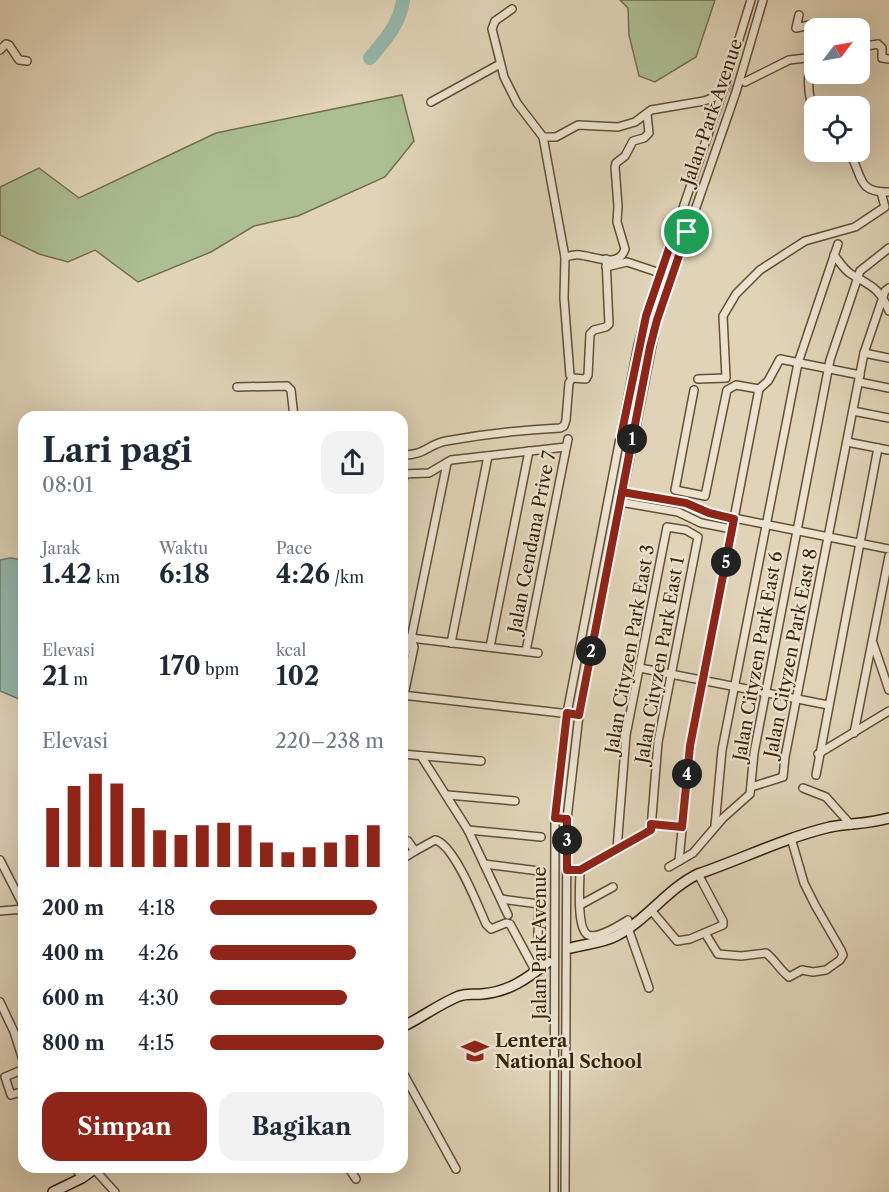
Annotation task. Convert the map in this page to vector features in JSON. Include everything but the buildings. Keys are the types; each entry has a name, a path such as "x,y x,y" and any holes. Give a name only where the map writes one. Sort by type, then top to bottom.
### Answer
{"street":[{"name":"Jalan Park Avenue","path":"554,1192 555,818 567,713 639,345 660,273 724,88 751,0"},
{"name":"Jalan Park Avenue","path":"565,1192 567,819 579,715 657,320 736,92 763,0"},
{"path":"512,9 492,24 493,38 504,77 517,103 543,137 565,257 564,298 572,378"},
{"path":"798,15 796,28 804,26"},
{"path":"870,45 878,44 882,48 882,58 889,59"},
{"path":"0,50 9,45 19,60 27,61"},
{"path":"744,82 780,64 804,59"},
{"path":"431,102 500,64"},
{"path":"543,137 561,135 578,125 618,128 635,122 651,110 715,97"},
{"path":"606,263 619,258 625,249 617,222 616,163 625,156 633,141 644,138 649,133 647,114"},
{"path":"698,379 726,378 723,316 736,294 760,270 805,241 855,227 887,209 885,192 872,192 864,186 853,162"},
{"path":"676,228 687,232"},
{"path":"715,826 722,750 798,363 838,244"},
{"path":"859,277 860,271 889,248"},
{"path":"565,257 580,255 606,263 627,262 660,273"},
{"path":"834,255 849,273 859,277 883,296 889,311"},
{"path":"572,378 586,379 590,334 609,324 606,263"},
{"name":"Jalan Cityzen Park East 6","path":"751,787 754,753 765,693 829,369 859,277"},
{"name":"Jalan Cityzen Park East 8","path":"751,787 783,777 785,756 864,353 883,296 889,288"},
{"path":"864,353 889,358"},
{"path":"680,861 690,746 759,389 768,381 780,359 829,369 889,388"},
{"path":"408,454 421,453 443,441 564,426 569,383 572,378"},
{"path":"694,390 675,490 705,496 727,390 736,385 759,389"},
{"path":"237,387 287,386 291,390 293,411"},
{"path":"853,411 889,418"},
{"path":"621,436 632,439"},
{"name":"Jalan Cendana Prive 7","path":"526,651 568,439"},
{"path":"847,442 888,450"},
{"path":"408,475 429,473 451,460 567,447"},
{"path":"816,775 878,448"},
{"path":"490,647 529,451"},
{"path":"451,643 488,456"},
{"path":"408,645 447,463"},
{"path":"622,492 686,503 709,513 734,519 889,549"},
{"path":"620,502 678,512 701,524 732,529"},
{"name":"Jalan Cityzen Park East 1","path":"651,824 658,742 698,537 686,530 668,527"},
{"name":"Jalan Cityzen Park East 3","path":"617,849 626,735 668,527"},
{"path":"854,733 889,556"},
{"path":"408,638 538,652"},
{"path":"872,641 889,690"},
{"path":"640,668 828,705"},
{"path":"408,696 579,715"},
{"path":"819,754 889,711"},
{"path":"408,755 482,762"},
{"path":"421,756 448,795 468,830 508,915"},
{"path":"669,867 693,853 715,826 750,794 751,787"},
{"path":"803,788 826,797 851,825"},
{"path":"448,795 515,801"},
{"path":"555,818 567,819"},
{"path":"580,870 580,923 586,934 590,935 607,932 628,924 651,910 684,881 698,874 791,838 831,827 875,822 889,818"},
{"path":"567,870 580,870 651,830 651,824 682,827"},
{"path":"468,830 541,837"},
{"path":"705,933 718,954 741,956 766,953 778,969 789,977 802,970 813,972 826,970 842,958 841,950 804,883 791,838"},
{"path":"408,855 435,840 442,842 449,849 486,924 491,930 506,923 510,924 536,972"},
{"path":"408,841 415,851"},
{"path":"0,860 18,896"},
{"path":"484,864 539,871"},
{"path":"651,910 677,941 690,939 723,925 698,874"},
{"path":"580,905 613,887"},
{"path":"501,899 539,904 538,936"},
{"path":"0,911 18,909"},
{"path":"571,948 615,937 628,924"},
{"path":"628,924 649,988"},
{"path":"408,1024 469,993 482,994 507,989 520,983 548,962"},
{"path":"0,1002 18,1044"},
{"path":"18,1072 2,1079 11,1095 18,1093"},
{"path":"408,1082 456,1169"},
{"path":"79,1173 82,1178"},
{"path":"53,1192 88,1173"},
{"path":"99,1173 115,1192"},
{"path":"352,1173 356,1179"}],"green space":[{"path":"620,0 715,0 696,57 655,82 639,76 629,35 628,8"},
{"path":"402,95 414,141 385,177 298,216 254,226 211,252 138,282 95,250 68,262 39,254 0,235 0,187 39,168 79,198 216,133"}],"water":[{"path":"18,559 18,698 0,691 0,560"}],"waterway":[{"path":"370,58 399,17 403,0"}],"tunnel":[{"path":"719,95 742,83"}],"place":[{"name":"Lentera National School","path":"475,1051"}],"route":[{"path":"687,232 650,347 622,492 593,639 579,715 567,713 555,818 567,819 567,870 580,870 651,830 651,824 682,827 690,746 734,519 709,513 686,503 622,492 632,439 621,436 646,316 676,228 687,232"}]}
